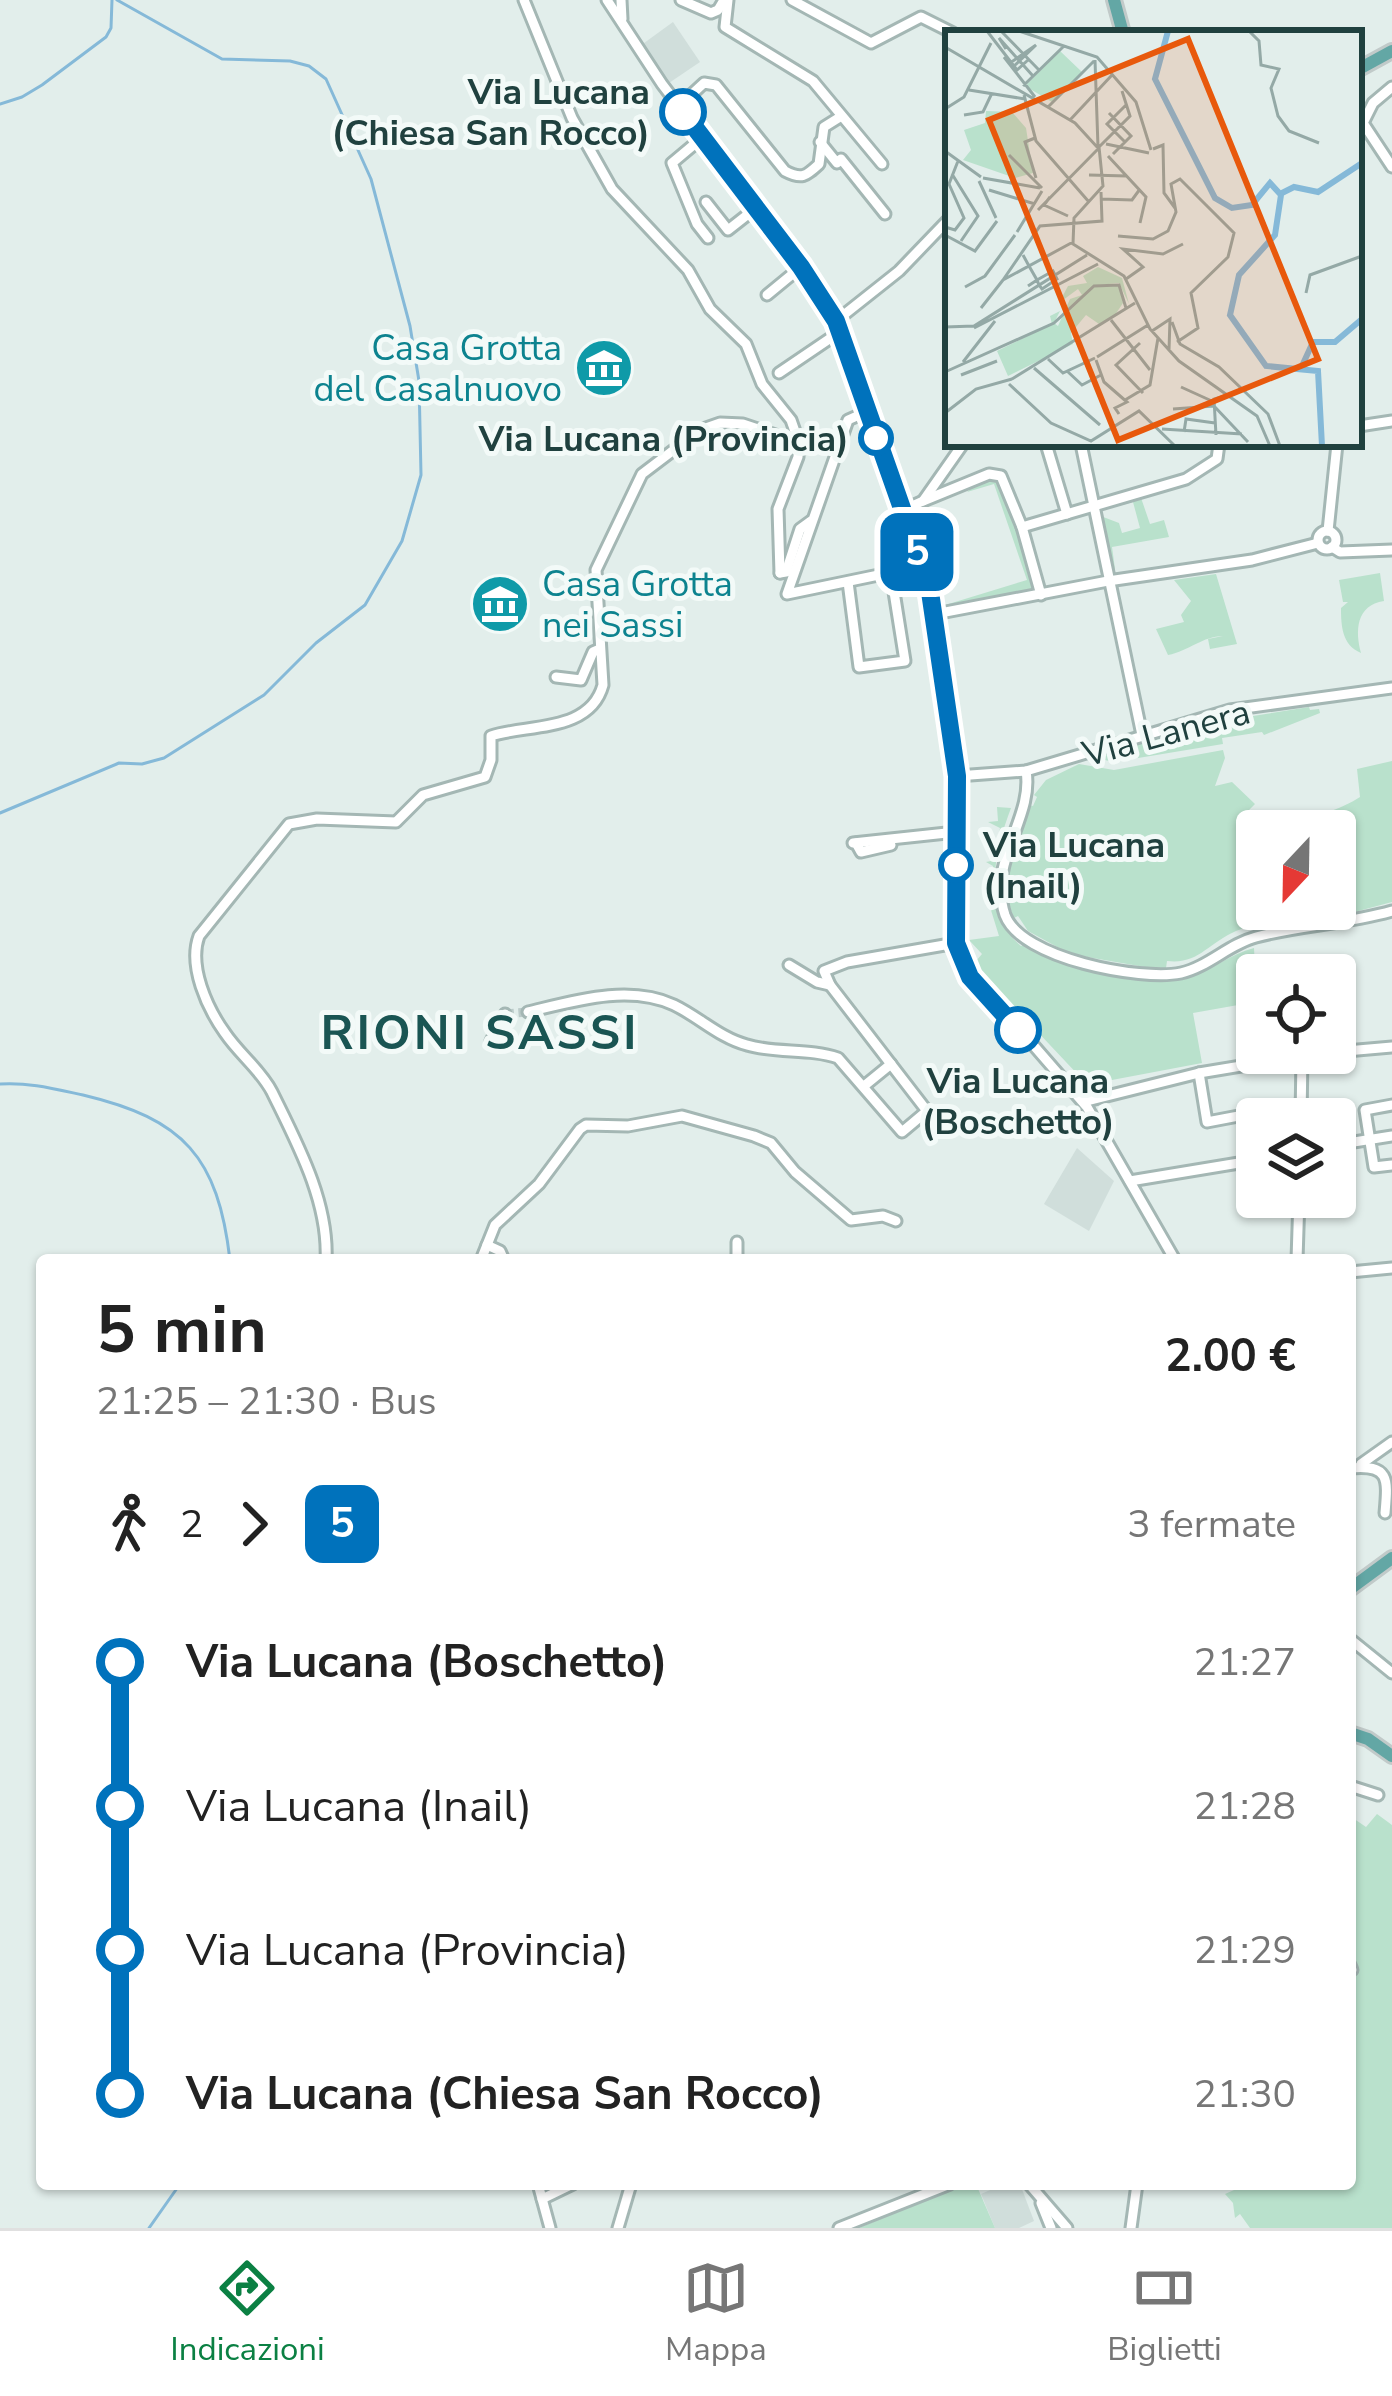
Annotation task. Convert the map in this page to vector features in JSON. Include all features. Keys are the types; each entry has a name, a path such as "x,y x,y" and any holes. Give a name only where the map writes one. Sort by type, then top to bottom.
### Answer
{"main road":[{"path":"1114,0 1122,30"},
{"path":"1362,67 1392,52"},
{"path":"1356,1580 1392,1558"},
{"path":"1356,1735 1392,1756"}],"street":[{"path":"524,0 572,118 612,189 688,270 710,309 746,344 762,384 791,420 798,457 778,509 780,573 785,572 800,529 811,521"},
{"path":"607,0 679,106 801,267 838,326 935,614 957,776 956,943 970,977 1083,1102 1172,1254"},
{"path":"621,0 623,25"},
{"path":"681,0 711,13 726,0"},
{"path":"726,0 725,27 813,81 882,164"},
{"path":"792,0 871,43 921,17 947,30"},
{"path":"679,106 704,83 716,85 785,171 798,178 819,164 824,128 841,117"},
{"path":"1392,87 1373,103 1363,123 1392,166"},
{"path":"703,136 672,163 707,238"},
{"path":"820,142 837,163 842,159 885,214"},
{"path":"706,202 728,230 756,208"},
{"path":"779,373 898,272 945,223"},
{"path":"767,295 801,267"},
{"path":"866,412 848,419 787,594 922,566"},
{"path":"1362,426 1392,422"},
{"path":"326,1254 324,1213 270,1089 222,1029 196,966 195,947 206,926 289,824 317,819 392,823 423,796 486,775 491,736 555,727 595,702 603,685 596,570 642,474 700,430 720,423 743,424 799,443"},
{"path":"923,501 960,447"},
{"path":"1047,447 1067,514"},
{"path":"1082,447 1142,735"},
{"path":"1022,527 1186,479 1217,459 1219,447"},
{"path":"1328,531 1336,447"},
{"path":"903,510 994,473 1001,476 1022,527 1041,595"},
{"path":"1318,543 1320,534 1328,531"},
{"path":"1328,531 1335,536 1332,547"},
{"path":"935,614 1252,560 1318,543"},
{"path":"1318,543 1340,552 1392,550"},
{"path":"848,582 860,667 904,661 891,573"},
{"path":"556,677 581,680 593,652 600,649"},
{"name":"Via Lanera","path":"957,776 1026,771 1230,710 1392,685"},
{"path":"1026,771 1028,787 1003,861 1004,913 1015,930 1062,957 1163,974 1184,972 1256,937 1355,922 1392,911"},
{"path":"855,843 956,832"},
{"path":"528,1012 578,1000 646,997 670,1003 734,1042 765,1051 824,1053 838,1058 902,1132 927,1111 824,971 847,962 956,943"},
{"path":"789,965 830,985"},
{"path":"491,1041 505,1014"},
{"path":"1356,1050 1392,1047"},
{"path":"864,1086 891,1064"},
{"path":"1083,1102 1236,1067"},
{"path":"1198,1073 1207,1122 1236,1116"},
{"path":"1392,1105 1365,1110 1374,1167 1392,1165"},
{"path":"483,1254 494,1225 539,1184 586,1125 628,1126 682,1116 767,1141 808,1186 851,1220 883,1216 896,1221"},
{"path":"1356,1141 1392,1136"},
{"path":"1130,1181 1236,1163"},
{"path":"1297,1254 1298,1218"},
{"path":"737,1242 737,1254"},
{"path":"487,1245 501,1254"},
{"path":"1356,1271 1392,1268"},
{"path":"1356,1464 1392,1442"},
{"path":"1356,1467 1372,1465 1380,1470 1388,1489 1385,1513"},
{"path":"1356,1644 1392,1673"},
{"path":"1356,1788 1377,1797 1392,1786"},
{"path":"540,2190 550,2228"},
{"path":"542,2199 561,2190"},
{"path":"618,2228 629,2190"},
{"path":"839,2228 935,2190"},
{"path":"1034,2190 1051,2228"},
{"path":"1035,2190 1067,2228"},
{"path":"1132,2228 1136,2190"}],"shaded area":[{"path":"673,22 700,62 666,85 640,46"},
{"path":"1077,1148 1114,1181 1089,1231 1044,1204"},
{"path":"1022,2190 1034,2221 1019,2228 995,2228 981,2194"}],"green space":[{"path":"983,478 1001,483 1037,591 944,609 942,606 1027,580 994,484 967,492"},
{"path":"1140,495 1150,524 1164,520 1169,537 1112,547 1115,569 1106,571 1098,515 1119,523 1122,533 1140,528 1133,502 1114,507 1110,503"},
{"path":"1380,573 1384,601 1363,613 1358,636 1361,653 1344,634 1341,608 1348,602 1343,602 1339,580"},
{"path":"1216,574 1237,644 1210,649 1208,639 1223,636 1209,638 1168,655 1156,629 1184,622 1181,615 1191,601 1174,580"},
{"path":"1309,707 1320,713 1264,735 1222,738 1223,744 1114,762 1100,759 1104,753 1215,722"},
{"path":"1223,750 1225,758 1215,786 1232,782 1255,804 1249,810 1236,810 1239,930 1187,960 1167,961 1166,968 1156,969 1070,954 1028,931 1018,916 1014,918 1008,875 1029,805 1033,806 1034,795 1046,780 1079,764 1114,770"},
{"path":"1392,761 1392,902 1356,912 1356,810 1335,810 1360,797 1357,769"},
{"path":"997,807 1011,808 996,861 996,898 1008,932 1021,946 1103,974 1147,981 1186,978 1236,955 1236,1005 1193,1013 1202,1063 1096,1083 1082,1079 985,976 976,961 982,954 969,940 999,936 990,907 993,866 986,862 991,861 992,843 997,842 1000,828 988,822 998,821"},
{"path":"1377,1814 1392,1825 1392,2228 1250,2228 1240,2214 1235,2218 1233,2203 1225,2194 1234,2190 1356,2190 1356,1820 1366,1827"},
{"path":"949,2190 979,2190 995,2228 859,2228"}],"waterway":[{"path":"0,104 42,85 106,37 112,0"},
{"path":"0,813 119,763 164,758 264,695 316,643 365,605 402,541 421,475 419,381 410,326 371,179 326,79 309,66 290,61 222,59 117,0"},
{"path":"0,1084 83,1095 147,1116 171,1131 205,1169 216,1194 229,1254"},
{"path":"149,2228 176,2190"}],"tunnel":[{"path":"505,1014 528,1012"}],"bus line":[{"name":"5","path":"683,112 801,267 841,331 935,614 957,776 956,943 970,977 1018,1030"}],"place":[{"name":"Via Lucana (Chiesa San Rocco)","path":"683,112"},
{"name":"Casa Grotta del Casalnuovo","path":"604,368"},
{"name":"Via Lucana (Provincia)","path":"876,438"},
{"name":"Casa Grotta nei Sassi","path":"500,604"},
{"name":"Via Lucana (Inail)","path":"956,865"},
{"name":"Via Lucana (Boschetto)","path":"1018,1030"}],"district":[{"name":"RIONI SASSI","path":"480,1032"}]}
